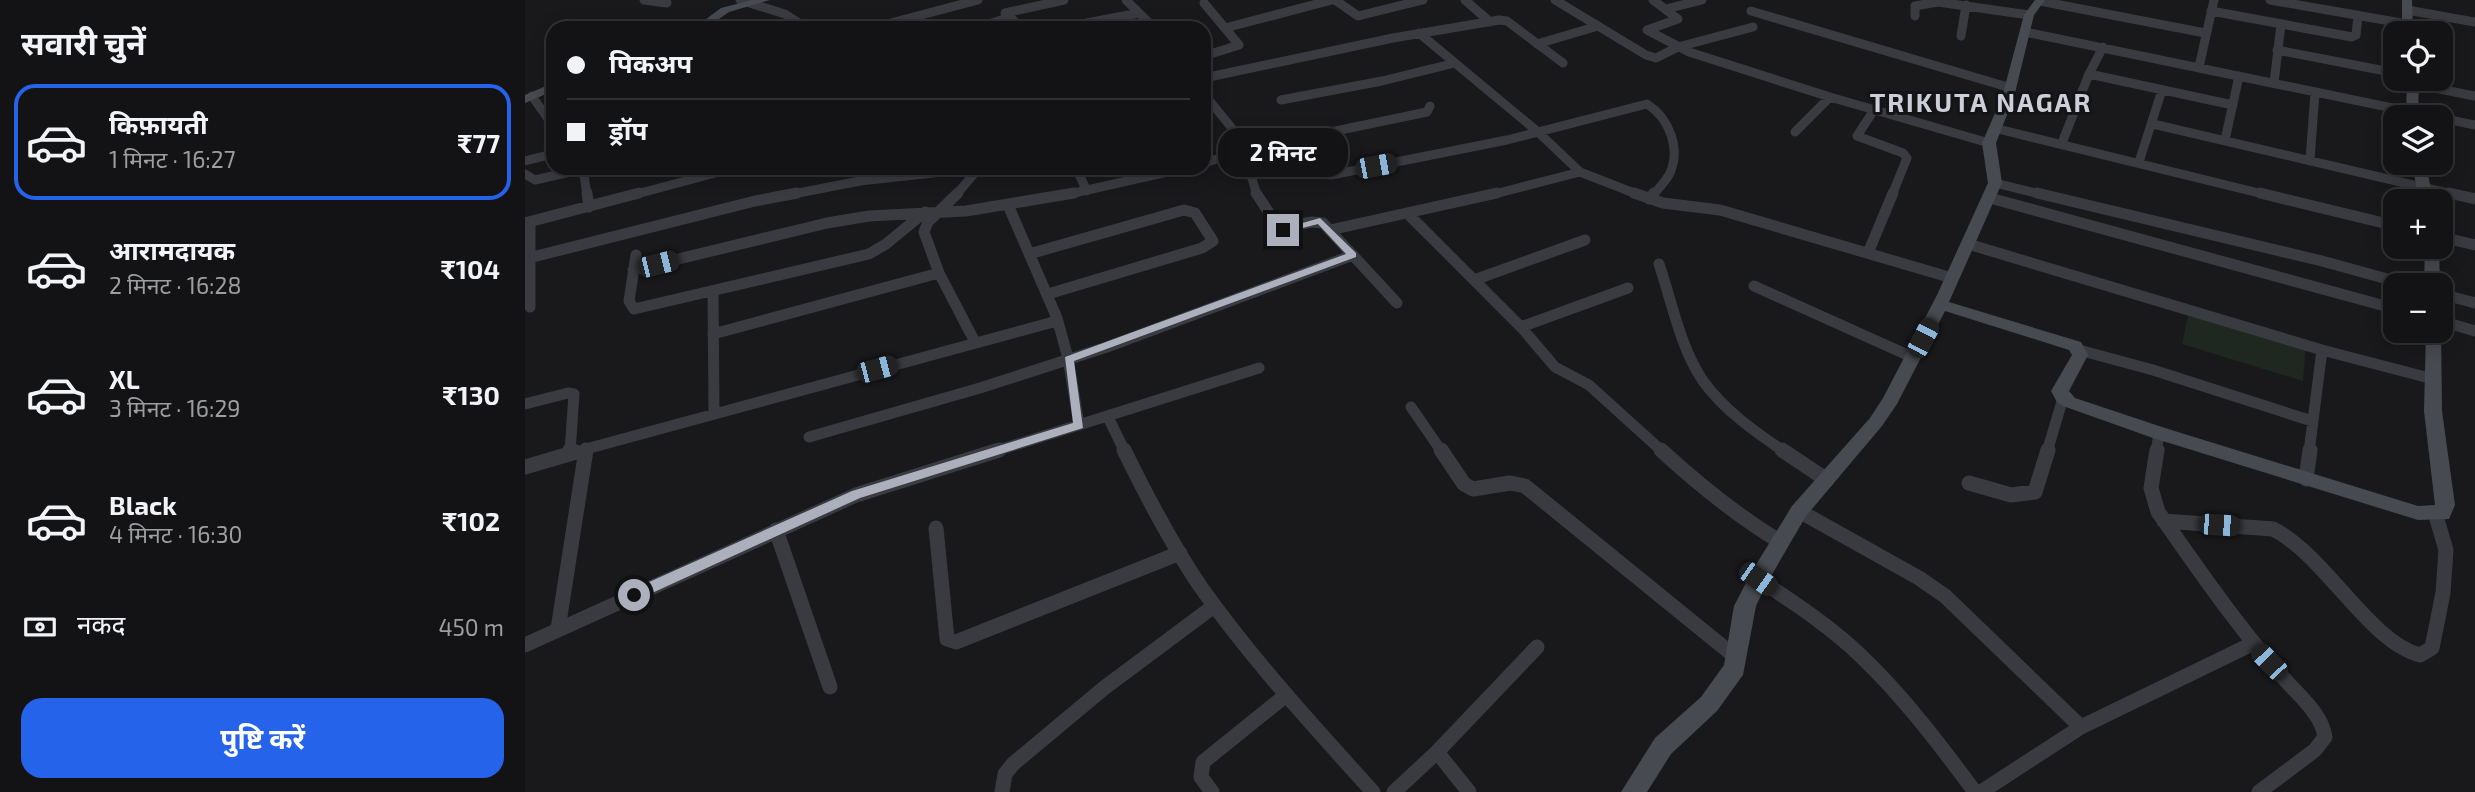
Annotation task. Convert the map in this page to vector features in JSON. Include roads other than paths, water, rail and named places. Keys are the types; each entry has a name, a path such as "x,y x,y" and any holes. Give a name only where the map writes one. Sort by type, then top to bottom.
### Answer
{"street":[{"path":"645,0 667,3"},
{"path":"707,21 717,13 743,2 765,0"},
{"path":"898,21 978,0"},
{"path":"1014,21 1005,13 1059,0"},
{"path":"1126,0 1147,21"},
{"path":"1225,28 1333,0 1358,16 1423,0"},
{"path":"1390,0 1397,6"},
{"path":"1465,0 1490,22"},
{"path":"1555,0 1653,58 1678,47 1753,27"},
{"path":"1653,0 1677,20 1647,30 1678,47 1830,97 1989,143"},
{"path":"1666,9 1702,0"},
{"path":"1633,792 1663,746 1709,705 1738,659 1745,606 1779,541 1799,511 1867,433 1891,400 1941,305 1990,198 1994,183 1989,143 2011,88 2029,15 2040,0 2118,11 2205,33"},
{"path":"2201,0 2281,24 2354,37 2358,15"},
{"path":"2270,0 2299,2 2383,22"},
{"path":"1915,16 1915,6 1936,1 2029,15"},
{"path":"743,2 785,13 796,21"},
{"path":"1204,3 1238,43 1238,47 1211,54"},
{"path":"2199,67 2213,4"},
{"path":"1961,36 1966,5"},
{"path":"2407,5 2475,22"},
{"path":"1751,11 2011,88"},
{"path":"1097,21 1139,13"},
{"path":"998,21 1010,17"},
{"path":"1211,77 1419,33 1507,21 1563,63"},
{"path":"2274,83 2281,24"},
{"path":"1537,44 1598,26"},
{"path":"2025,32 2383,108"},
{"path":"1419,33 1538,132 1580,172 1649,199 1720,210 1952,278"},
{"path":"2061,143 2088,74 2103,47"},
{"path":"2277,50 2383,70"},
{"path":"1281,100 1382,81 1455,63"},
{"path":"2088,74 2234,105"},
{"path":"2225,140 2239,76"},
{"path":"2139,162 2162,90"},
{"path":"546,91 529,98 546,118"},
{"path":"2453,91 2475,96"},
{"path":"2309,160 2315,92"},
{"path":"1795,132 1830,97"},
{"path":"1211,102 1249,149"},
{"path":"1313,155 1325,174 1331,175 1538,132 1643,104 1651,106 1671,132 1674,154 1670,172 1649,199"},
{"path":"1211,161 1249,149 1427,112 1430,106"},
{"path":"1868,253 1907,158 1903,153 1857,136 1874,110"},
{"path":"2453,121 2475,125"},
{"path":"2153,124 2309,160 2408,189"},
{"path":"1994,128 2383,223"},
{"path":"525,161 546,156"},
{"path":"1249,169 1255,192 1279,228 1287,229 1315,220 1323,223 1397,303"},
{"path":"1330,230 1409,215 1580,172"},
{"path":"525,174 530,181 558,175"},
{"path":"586,175 589,207"},
{"path":"530,307 528,222 708,175"},
{"path":"528,258 755,201 860,181 914,175"},
{"path":"636,255 629,301 634,309 869,254 960,191 973,175"},
{"path":"1079,175 1087,191"},
{"path":"633,270 828,223 875,215 1008,205 1087,191 1152,175"},
{"path":"1994,183 2383,278"},
{"path":"2453,197 2475,199"},
{"path":"1990,198 2383,305"},
{"path":"1008,205 1048,294 1057,321 1069,359 1079,425"},
{"path":"1029,254 1184,210 1195,212 1213,241 1209,246 1048,294"},
{"path":"931,212 924,232 939,273 975,342"},
{"path":"1409,215 1521,327 1555,367 1589,385 1701,486 1754,526 1779,541"},
{"path":"1474,280 1585,240"},
{"path":"2453,240 2475,245"},
{"path":"1968,244 2322,350 2433,379"},
{"path":"809,437 990,386 1353,255"},
{"path":"1659,264 1694,363 1709,388 1734,413 1827,480"},
{"path":"713,334 939,273"},
{"path":"1754,286 1912,358"},
{"path":"1521,327 1628,288"},
{"path":"713,291 713,414"},
{"path":"2453,297 2475,303"},
{"path":"1941,305 2312,421"},
{"path":"525,467 1057,321"},
{"path":"2453,325 2475,331"},
{"path":"2063,398 2159,433 2436,516 2442,514 2445,505 2433,411 2434,343"},
{"path":"1969,483 2016,494 2035,492 2063,398 2060,391 2080,355 2079,349"},
{"path":"2306,479 2322,350"},
{"path":"525,645 856,495 1259,368"},
{"path":"525,404 573,394 575,397 570,454"},
{"path":"1411,407 1464,484 1473,489 1510,483 1525,486 1738,659"},
{"path":"1108,417 1130,464 1180,553 1215,606 1285,696 1373,792"},
{"path":"2159,433 2151,488 2154,503 2164,521 2252,644 2310,707 2324,729 2325,737 2315,750 2264,791"},
{"path":"558,629 586,449"},
{"path":"1799,511 1919,578 1945,596 2081,727"},
{"path":"2164,521 2273,529 2281,533 2393,641 2416,656 2423,655 2432,648 2442,593 2447,550 2436,516"},
{"path":"936,528 947,639 956,642 1180,553"},
{"path":"776,530 830,687"},
{"path":"1758,579 1842,639 1874,670 1918,716 1975,792"},
{"path":"1002,792 1005,774 1013,764 1104,688 1215,606"},
{"path":"1981,792 2081,727 2252,644"},
{"path":"1394,792 1437,752 1537,647"},
{"path":"1212,792 1201,777 1203,762 1285,696"},
{"path":"1437,752 1469,792"}],"district":[{"name":"TRIKUTA NAGAR","path":"1981,103"}]}
